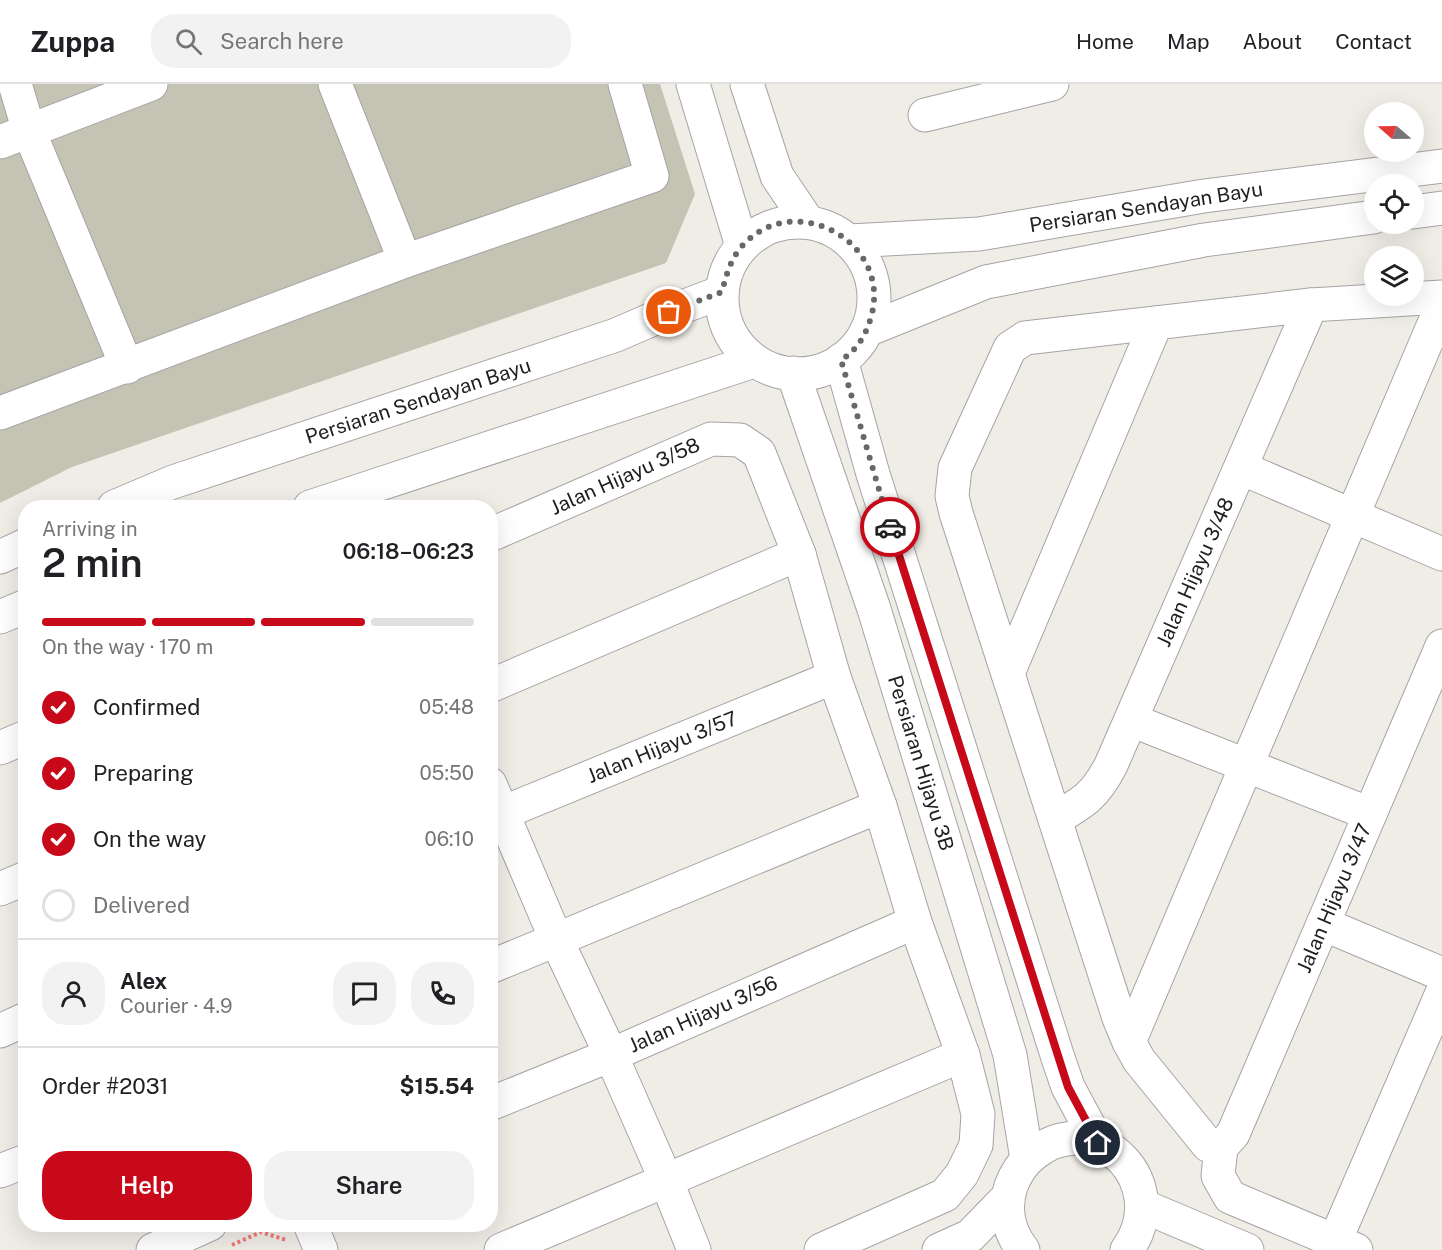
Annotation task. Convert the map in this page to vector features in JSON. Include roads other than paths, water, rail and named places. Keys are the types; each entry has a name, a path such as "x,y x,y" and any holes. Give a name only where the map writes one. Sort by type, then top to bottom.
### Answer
{"street":[{"path":"15,84 15,137 127,367"},
{"path":"15,137 151,84"},
{"path":"336,84 405,261"},
{"path":"0,413 405,261 652,176 625,84"},
{"path":"693,84 742,246"},
{"path":"747,84 777,176 808,222"},
{"path":"925,115 1052,84"},
{"name":"Persiaran Sendayan Bayu","path":"850,241 979,234 1204,195 1442,166"},
{"path":"1424,210 1442,208"},
{"path":"867,330 986,282 1204,240 1364,218"},
{"path":"784,222 808,222 830,228 850,241 865,260 873,282 874,307 867,330 852,353 830,368 805,375 778,372 754,361 736,343 724,318 722,292 728,268 742,246 762,231 784,222"},
{"name":"Persiaran Sendayan Bayu","path":"131,500 173,482 616,335 722,292"},
{"path":"1442,297 1311,305 1025,338 1010,348 955,468 952,496 1129,1042 1139,1060 1208,1145 1221,1147 1218,1176 1230,1197 1345,1246 1442,993"},
{"name":"Jalan Hijayu 3/48","path":"1055,819 1088,800 1102,782 1311,305"},
{"path":"1129,1042 1442,305"},
{"path":"1008,673 1156,322"},
{"name":"Persiaran Hijayu 3B","path":"841,360 873,474 1068,1087 1098,1143"},
{"path":"331,500 754,361"},
{"name":"Persiaran Hijayu 3B","path":"793,374 874,609 1006,1044 1027,1159"},
{"name":"Jalan Hijayu 3/58","path":"498,532 711,439 740,440 759,453 799,554 834,677 880,806 915,922 963,1055 978,1114 976,1145 962,1174 945,1195 821,1250"},
{"path":"1241,468 1442,554"},
{"path":"0,557 18,549"},
{"path":"498,683 799,554"},
{"path":"0,617 18,609"},
{"name":"Jalan Hijayu 3/47","path":"1221,1147 1233,1134 1442,646"},
{"name":"Jalan Hijayu 3/57","path":"498,804 834,677"},
{"path":"1131,720 1370,814"},
{"path":"0,748 18,740"},
{"path":"498,964 880,806"},
{"path":"498,812 610,1054 666,1180 694,1250"},
{"path":"0,889 18,881"},
{"name":"Jalan Hijayu 3/56","path":"498,1101 915,922"},
{"path":"1323,924 1442,974"},
{"path":"0,1031 18,1023"},
{"path":"501,1250 963,1055"},
{"path":"1023,1250 1016,1241 1008,1220 1007,1198 1014,1177 1027,1159 1043,1147 1061,1140 1080,1139 1098,1143 1116,1153 1130,1167 1140,1186 1143,1206 1139,1228 1129,1250"},
{"path":"0,1171 18,1164"},
{"path":"939,1250 970,1236 1007,1198"},
{"path":"1143,1206 1247,1250"},
{"path":"153,1250 220,1235"}]}
